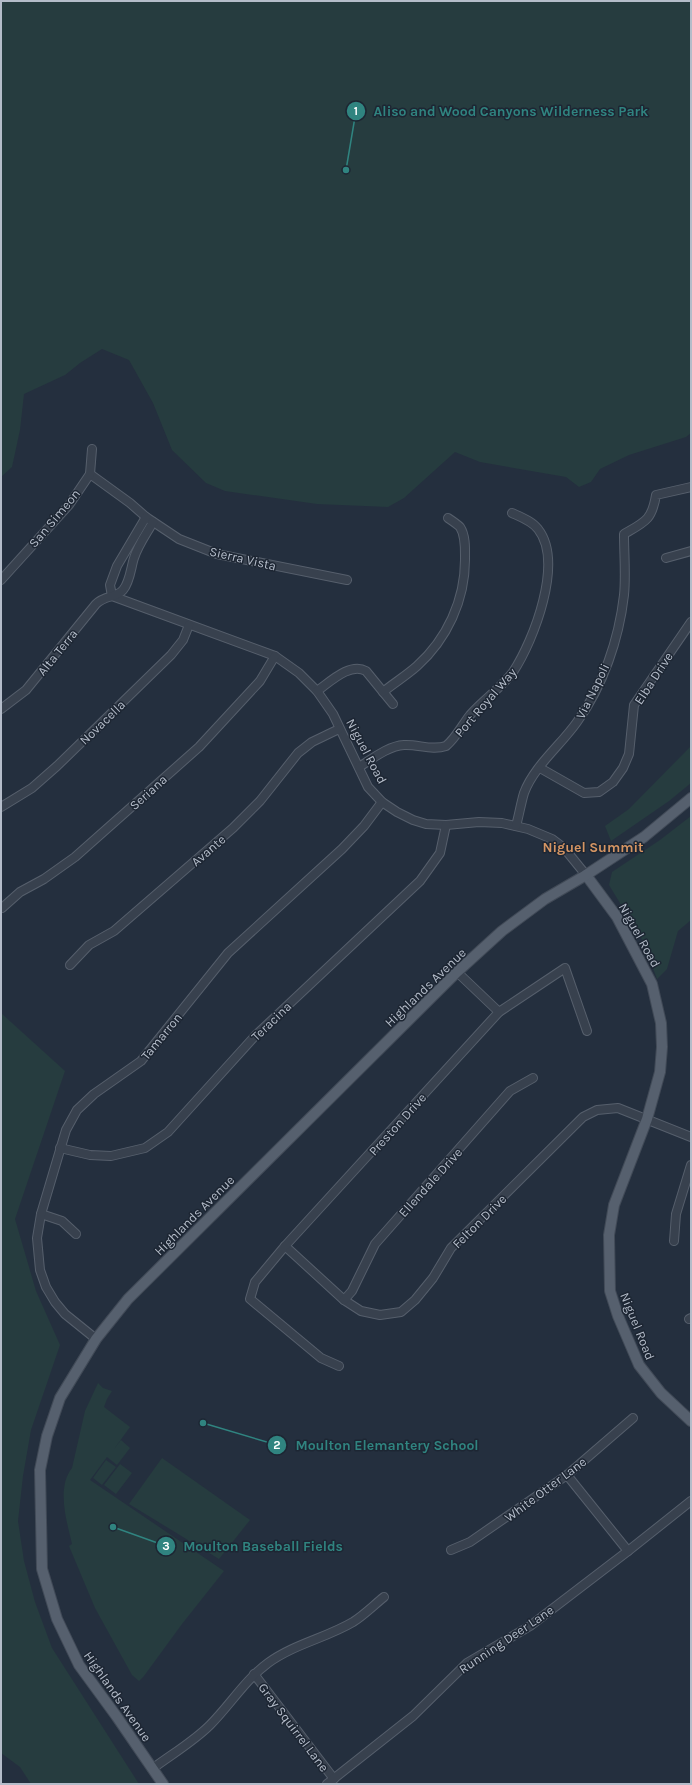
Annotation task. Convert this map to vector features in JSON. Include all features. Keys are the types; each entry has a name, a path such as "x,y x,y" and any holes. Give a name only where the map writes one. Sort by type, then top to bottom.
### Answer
{"main road":[{"name":"Highlands Avenue","path":"163,1784 79,1665 57,1619 42,1569 40,1470 47,1436 60,1398 96,1339 133,1294 457,972 502,931 545,899 586,875 644,837 691,798"},
{"name":"Niguel Road","path":"586,875 617,917 652,984 661,1023 662,1047 660,1072 648,1119 614,1205 608,1235 610,1291 618,1316 639,1365 661,1393 690,1419"}],"street":[{"name":"San Simeon","path":"1,580 69,505 90,474 92,449"},
{"name":"Sierra Vista","path":"90,474 130,503 150,520 180,539 217,554 346,580"},
{"name":"Via Napoli","path":"516,826 524,793 540,768 578,721 601,678 611,652 618,633 624,594 624,534 650,518 655,506 656,495 691,487"},
{"name":"Port Royal Way","path":"358,767 394,747 405,745 430,748 446,746 471,714 512,673 533,634 544,596 548,563 546,542 539,530 530,522 512,513"},
{"path":"383,692 417,665 432,650 446,630 460,597 464,581 465,542 460,527 448,518"},
{"path":"112,596 110,585 117,566 150,520"},
{"name":"Alta Terra","path":"1,709 26,690 96,604 106,597 112,596 123,590 131,572 134,557 150,520"},
{"path":"666,558 691,551"},
{"name":"Niguel Road","path":"112,596 274,656 299,673 318,691 333,714 368,787 382,802 412,820 426,824 446,825 479,822 502,823 540,833 552,839 564,848 586,875"},
{"name":"Elba Drive","path":"540,768 584,793 592,794 599,792 613,782 623,768 629,754 634,705 691,622"},
{"name":"Novacella","path":"1,807 32,788 57,766 171,655 183,640 189,625"},
{"name":"Seriana","path":"2,908 20,892 44,880 75,857 199,747 260,681 274,656"},
{"path":"318,691 336,677 353,668 360,668 366,671 393,704"},
{"name":"Avante","path":"70,965 89,945 114,931 233,828 260,801 298,753 312,742 339,729"},
{"name":"Tamarron","path":"96,1339 65,1314 46,1287 40,1270 37,1252 37,1238 41,1214 66,1130 77,1110 94,1094 141,1061 228,953 342,849 364,826 382,802"},
{"name":"Teracina","path":"60,1148 90,1155 111,1156 145,1148 168,1132 254,1036 420,881 431,868 440,853 446,825"},
{"name":"Preston Drive","path":"339,1366 321,1358 250,1299 255,1282 285,1246 499,1012 565,968 587,1031"},
{"path":"457,972 499,1012"},
{"name":"Ellendale Drive","path":"344,1300 352,1291 375,1244 510,1091 533,1078"},
{"name":"Felton Drive","path":"285,1246 344,1300 361,1311 380,1316 401,1312 415,1300 433,1278 451,1248 583,1117 597,1110 618,1108 691,1137"},
{"path":"674,1241 676,1214 691,1165"},
{"path":"41,1214 62,1221 76,1234"},
{"name":"White Otter Lane","path":"451,1550 470,1542 567,1475 633,1418"},
{"path":"567,1475 628,1552"},
{"name":"Running Deer Lane","path":"331,1781 413,1716 467,1662 530,1626 628,1552 691,1501"},
{"path":"152,1769 190,1743 211,1725 254,1674 269,1662 291,1649 324,1636 353,1621 384,1598"},
{"name":"Gray Squirrel Lane","path":"254,1674 331,1781"}],"green space":[{"path":"1,1 691,1 691,433 686,437 629,455 600,469 591,482 579,487 566,477 480,462 455,452 404,498 388,507 317,504 225,491 206,483 172,450 153,403 129,360 102,349 65,375 24,394 20,430 12,467 1,477"},
{"path":"691,746 691,783 669,801 611,841 605,826 629,809"},
{"path":"691,816 691,920 678,931 667,969 657,979 643,941 609,885 612,872 660,840"},
{"path":"1,1013 65,1071 15,1219 36,1291 60,1345 31,1430 23,1476 18,1521 24,1561 35,1602 52,1648 139,1784 31,1784 20,1767 1,1753"},
{"path":"98,1383 103,1388 112,1391 104,1407 130,1427 114,1449 121,1440 130,1448 117,1465 107,1457 90,1480 224,1571 139,1681 132,1675 95,1608 69,1546 72,1544 64,1505 65,1485 67,1476 72,1468 85,1411"},
{"path":"162,1458 250,1520 219,1559 129,1504"},
{"path":"106,1460 116,1467 102,1485 93,1478"},
{"path":"120,1464 132,1473 116,1494 104,1485"}],"place":[{"name":"Aliso and Wood Canyons Wilderness Park","path":"346,170"},
{"name":"Moulton Elemantery School","path":"203,1423"},
{"name":"Moulton Baseball Fields","path":"113,1527"}],"district":[{"name":"Niguel Summit","path":"593,847"}]}
